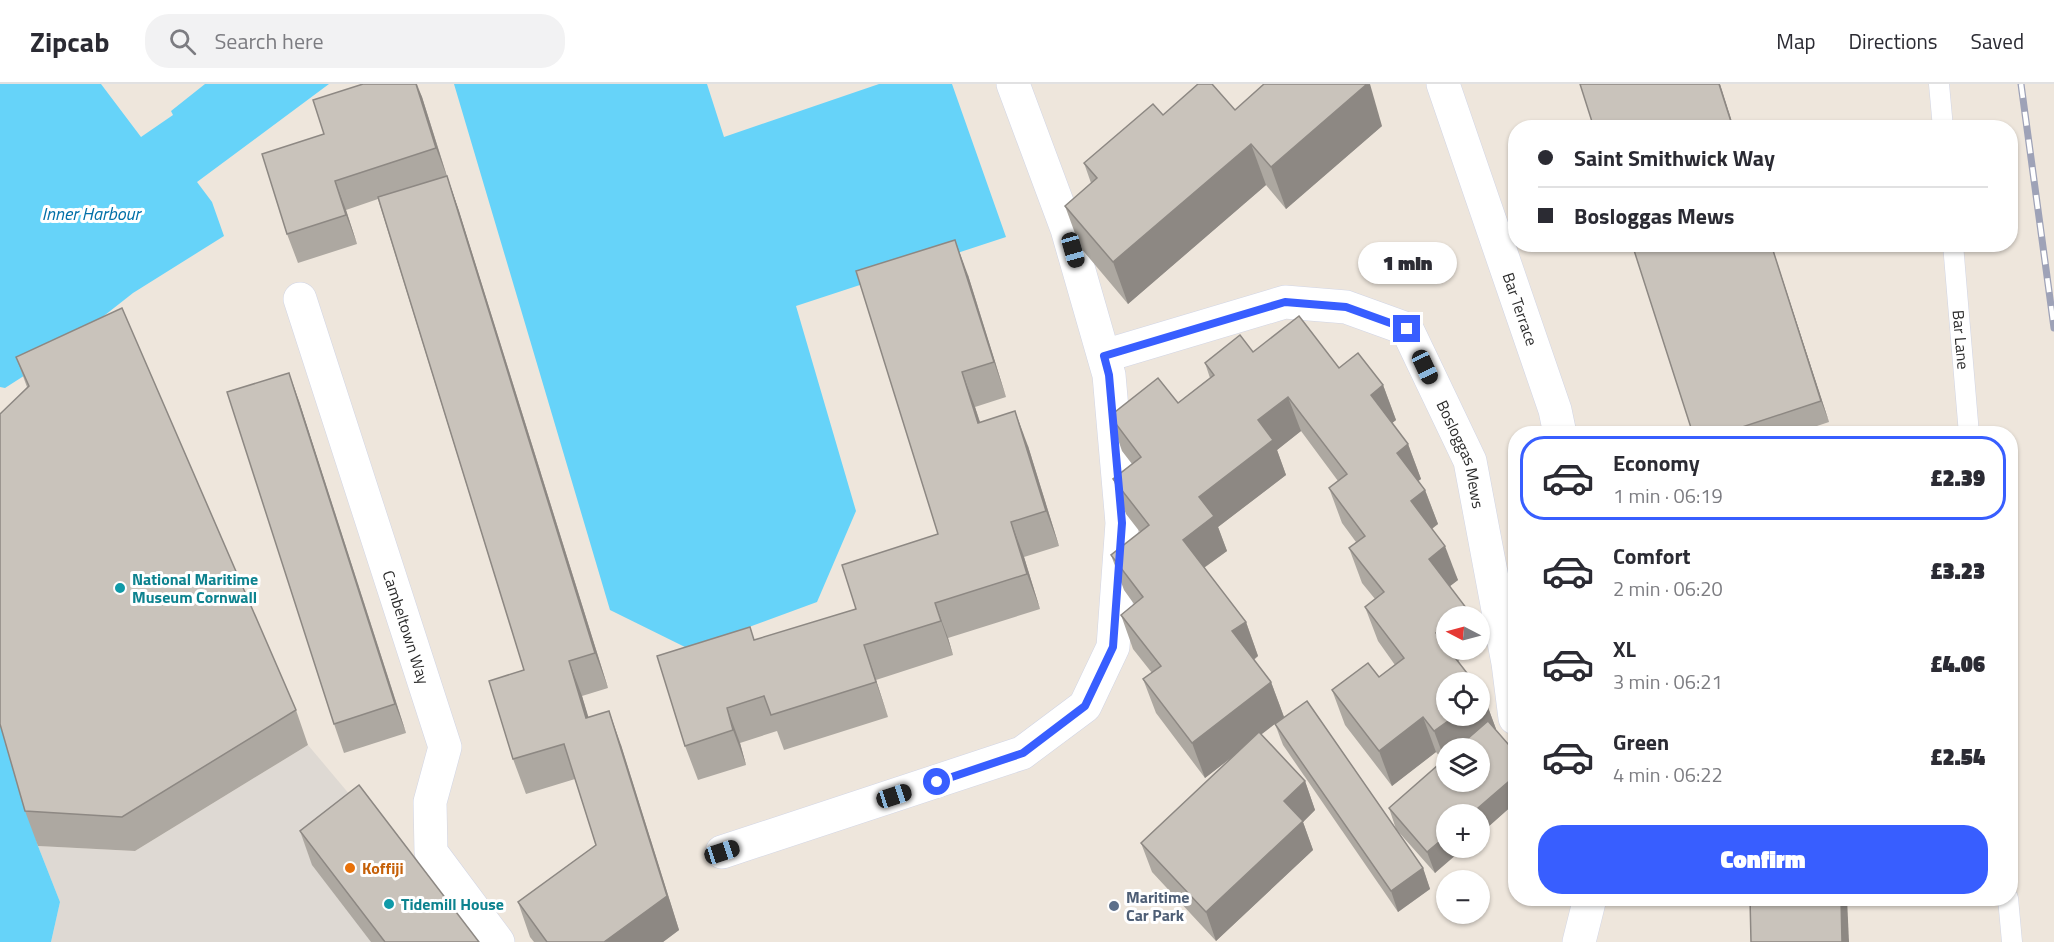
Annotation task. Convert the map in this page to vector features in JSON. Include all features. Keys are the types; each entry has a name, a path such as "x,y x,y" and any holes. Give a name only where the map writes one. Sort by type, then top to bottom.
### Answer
{"street":[{"path":"722,852 1023,753 1085,706 1113,647 1122,523 1109,375 1067,229 1013,84"},
{"name":"Bar Terrace","path":"1443,84 1555,410 1558,426"},
{"name":"Cambeltown Way","path":"300,299 445,747 430,802 431,852 498,942"},
{"name":"Bosloggas Mews","path":"1104,356 1285,302 1346,307 1407,329 1470,461 1508,663"},
{"path":"1579,942 1588,906"}],"lane":[{"path":"1939,84 1942,120"},
{"name":"Bar Lane","path":"1954,252 1968,426"},
{"path":"2009,906 2012,942"}],"shaded area":[{"path":"308,745 371,820 371,942 51,942 60,902 38,846 135,851"}],"water":[{"name":"Inner Harbour","path":"0,84 101,84 141,137 173,115 171,111 205,84 329,84 197,182 212,202 224,236 133,293 44,363 5,388 0,387"},
{"path":"454,84 707,84 724,137 879,84 952,84 1006,237 796,306 856,511 817,602 689,649 610,610"},
{"path":"0,714 38,846 60,902 51,942 0,942"}],"building":[{"path":"363,84 416,84 436,148 335,181 346,215 287,234 262,154 324,134 313,100"},
{"path":"1198,84 1212,84 1235,110 1264,84 1367,84 1271,167 1251,144 1113,262 1065,206 1097,178 1084,163 1153,104 1163,115"},
{"path":"1580,84 1719,84 1730,120 1591,120"},
{"path":"447,176 595,653 569,661 586,718 609,711 667,896 604,942 547,942 518,902 596,845 564,744 513,759 489,681 524,670 378,197"},
{"path":"955,240 994,362 962,372 978,423 1015,411 1046,511 1011,522 1027,574 935,603 941,621 864,645 876,682 771,715 764,696 727,708 733,730 685,746 657,656 750,627 754,640 856,609 842,565 938,534 856,271"},
{"path":"1635,252 1774,252 1821,401 1745,426 1690,426"},
{"name":"National Maritime Museum Cornwall","path":"122,308 296,710 122,817 25,811 0,724 0,414 29,386 16,357"},
{"path":"1299,316 1339,368 1358,353 1383,385 1371,395 1408,444 1397,453 1425,490 1411,501 1445,546 1429,559 1465,606 1436,606 1436,660 1457,660 1466,672 1436,672 1436,726 1441,726 1434,731 1423,717 1379,751 1332,690 1368,663 1379,677 1404,658 1365,607 1384,592 1349,548 1365,536 1329,488 1347,474 1288,397 1258,420 1273,440 1199,497 1214,516 1183,540 1246,622 1232,631 1271,682 1192,743 1143,679 1161,666 1121,615 1143,597 1111,555 1149,525 1113,479 1141,457 1110,416 1158,378 1178,403 1214,375 1205,363 1240,335 1253,352"},
{"path":"289,373 395,704 334,724 227,392"},
{"path":"1307,701 1423,868 1391,891 1275,724"},
{"path":"1490,723 1508,744 1508,782 1483,804 1436,804 1436,844 1427,852 1389,808 1436,767 1436,792 1490,792 1490,738 1468,738 1482,726 1490,726"},
{"path":"1259,732 1305,781 1284,801 1303,821 1206,912 1141,843"},
{"name":"Tidemill House","path":"359,785 479,942 385,942 300,831"},
{"path":"1750,906 1841,906 1842,942 1751,942"}],"railway":[{"path":"2021,84 2054,328"}],"place":[{"name":"National Maritime Museum Cornwall","path":"120,588"},
{"name":"Koffiji","path":"350,868"},
{"name":"Tidemill House","path":"389,904"},
{"name":"Maritime Car Park","path":"1114,906"}],"route":[{"path":"937,782 1023,753 1085,706 1113,647 1122,523 1109,375 1104,356 1285,302 1346,307 1407,329"}]}
